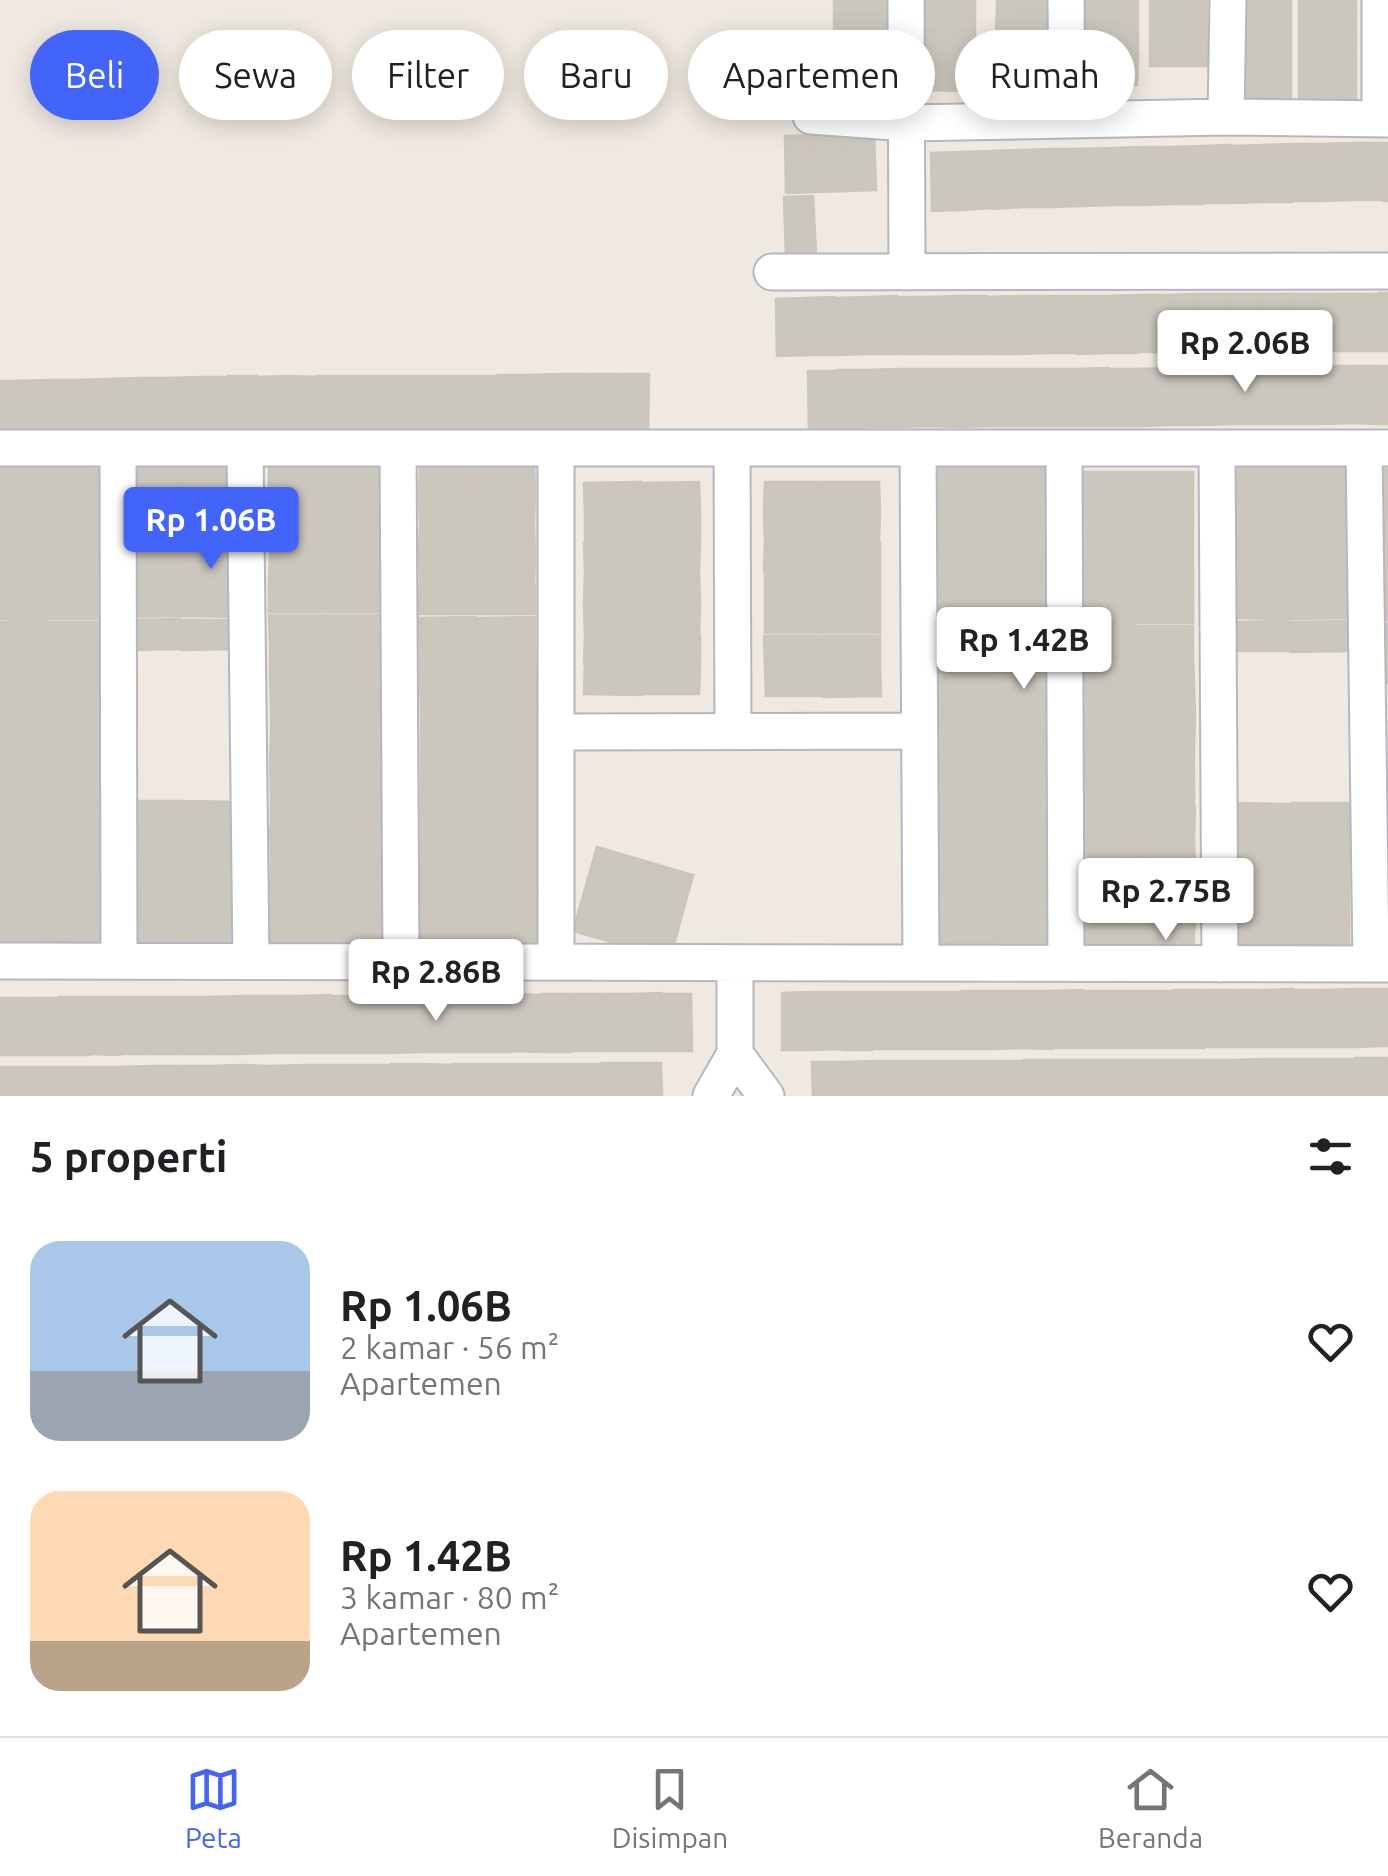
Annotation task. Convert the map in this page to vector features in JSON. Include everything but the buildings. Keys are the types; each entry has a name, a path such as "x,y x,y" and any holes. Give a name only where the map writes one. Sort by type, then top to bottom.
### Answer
{"street":[{"path":"906,0 907,272"},
{"path":"1066,0 1066,30"},
{"path":"1226,117 1228,0"},
{"path":"1135,119 1384,119 1380,0"},
{"path":"866,120 1067,120"},
{"path":"772,272 1388,271"},
{"path":"0,448 1376,448 1379,964 0,961"},
{"path":"118,448 119,961"},
{"path":"245,448 251,962"},
{"path":"398,448 401,962"},
{"path":"556,448 556,962"},
{"path":"732,448 733,731"},
{"path":"918,448 921,963"},
{"path":"1064,448 1066,963"},
{"path":"1216,448 1220,964"},
{"path":"556,732 920,731"},
{"path":"711,1096 736,1054 735,963"},
{"path":"736,1054 766,1096"}]}
